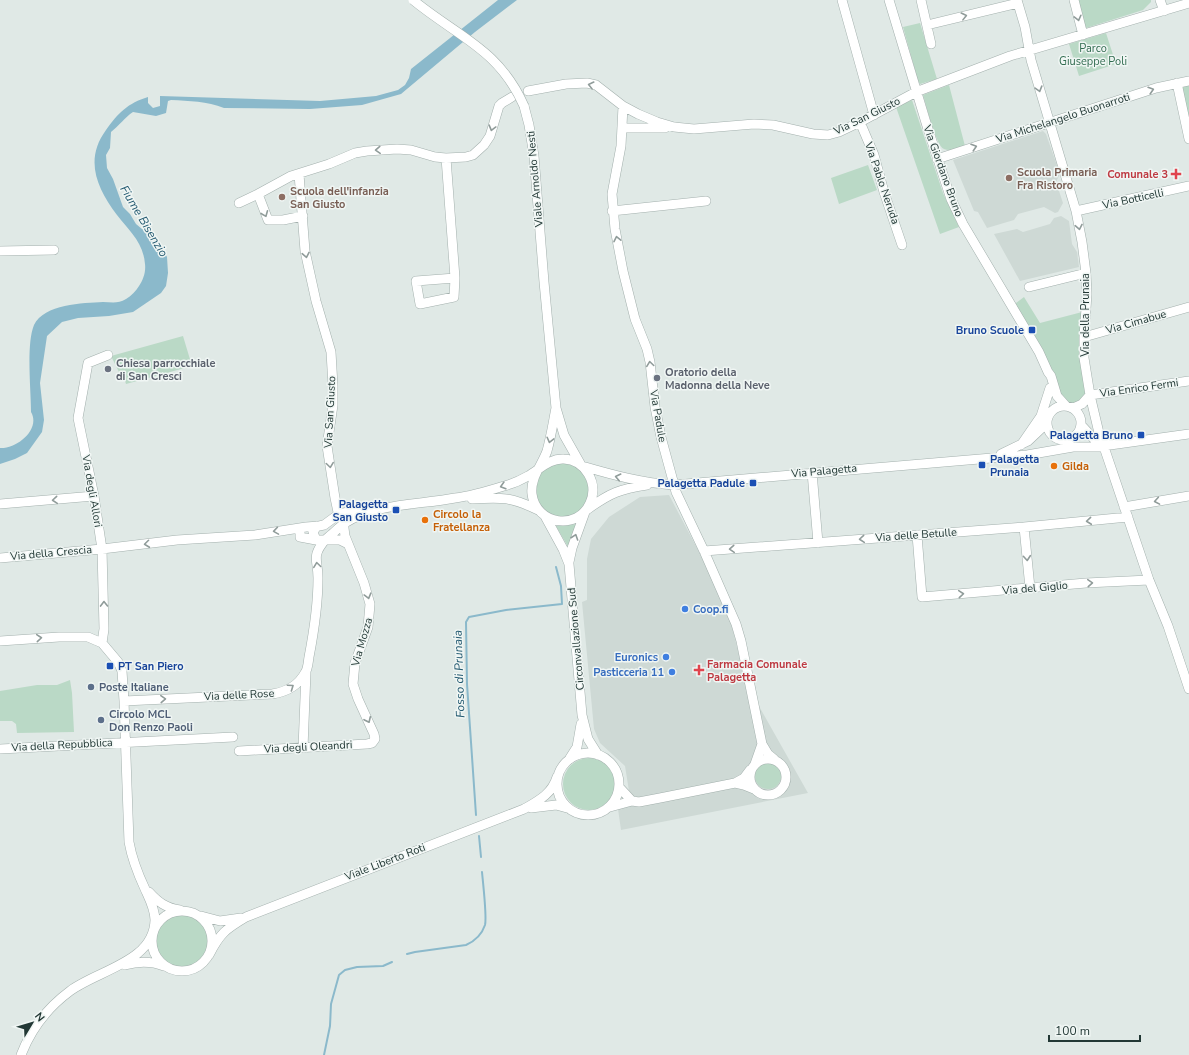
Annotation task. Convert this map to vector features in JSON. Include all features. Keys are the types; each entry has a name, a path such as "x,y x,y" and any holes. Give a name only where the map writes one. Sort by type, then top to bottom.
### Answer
{"street":[{"name":"Viale Arnoldo Nesti","path":"413,0 492,58 511,81 524,106 530,125 534,156 543,274 556,408 564,435 581,466"},
{"path":"842,0 874,115"},
{"name":"Via Giordano Bruno","path":"889,0 916,92 951,199 963,224 1039,352 1051,376 1059,400 1069,407"},
{"path":"921,0 931,44"},
{"path":"1074,0 1083,35"},
{"path":"1160,0 1164,10"},
{"path":"927,26 1017,1"},
{"name":"Via della Prunaia","path":"1017,1 1049,123 1076,211 1082,242 1086,273 1084,358 1090,395 1099,433"},
{"name":"Via San Giusto","path":"528,91 566,84 587,83 596,85 624,106 657,122 674,127 694,130 754,124 773,126 813,134 828,135 840,132 916,92 1017,54 1189,3"},
{"path":"1017,54 1024,43 1025,30"},
{"name":"Via Michelangelo Buonarroti","path":"937,159 1156,88 1189,81"},
{"path":"1177,83 1189,139"},
{"path":"239,203 280,181 355,153 397,149 411,150 435,157 466,157 477,152 490,136 499,106 512,97"},
{"name":"Via Padule","path":"624,106 618,166 612,194 612,211 623,271 635,319 645,344 650,362 660,437 674,485 678,498 704,551 736,624 741,641 762,744"},
{"name":"Via Pablo Neruda","path":"860,122 874,155 884,192 902,245"},
{"name":"Via San Giusto","path":"622,128 674,127"},
{"path":"446,158 455,278 454,298 420,304 416,281 455,278"},
{"name":"Via San Giusto","path":"299,174 305,251 316,300 331,352 333,405 327,446 336,507 342,518 343,524"},
{"name":"Via Botticelli","path":"1076,211 1189,186"},
{"path":"258,194 268,220 283,220 303,216"},
{"path":"612,211 706,200"},
{"path":"0,251 54,250"},
{"path":"1029,287 1086,273"},
{"name":"Via Cimabue","path":"1084,337 1189,307"},
{"name":"Via degli Allori","path":"102,643 104,629 102,549 94,496 78,418 88,363 108,355"},
{"name":"Via Giordano Bruno","path":"1048,372 1047,378 1050,388 1052,411"},
{"name":"Via Enrico Fermi","path":"1090,395 1189,381"},
{"name":"Via Giordano Bruno","path":"1021,445 1041,416 1050,388"},
{"path":"1052,411 1058,407 1069,407 1082,404 1090,395"},
{"path":"1069,407 1080,416 1081,425 1094,439 1105,446 1149,580 1168,626 1189,689"},
{"name":"Viale Arnoldo Nesti","path":"538,470 549,442 556,408"},
{"name":"Via Palagetta","path":"1052,411 1048,417 1047,423 1049,431 1054,438 1085,441 1105,446"},
{"name":"Via Palagetta","path":"993,457 1021,445 1037,434 1047,423"},
{"name":"Via Palagetta","path":"1044,452 1078,433 1081,425"},
{"name":"Via Palagetta","path":"339,514 347,512 370,512 456,498 506,486 538,470 547,463 558,459 569,460 581,466 618,477 655,484 674,485 993,457 1044,452 1079,446 1105,446 1189,434"},
{"path":"581,466 590,476 593,487 592,498 586,510"},
{"path":"538,470 534,478 532,490 533,499 542,513"},
{"path":"812,472 818,543"},
{"name":"Via Palagetta","path":"456,498 506,498 518,501 542,513 552,520 566,521 576,518 613,493 655,484"},
{"path":"0,504 94,496"},
{"path":"1124,506 1189,496"},
{"name":"Circonvallazione Sud","path":"557,777 562,766 573,755 577,747 581,731 582,715 569,564 572,548 586,510"},
{"name":"Via Palagetta","path":"343,524 370,512"},
{"name":"Circonvallazione Sud","path":"542,513 561,545 569,564"},
{"path":"102,549 177,540 255,535 317,526 324,524 339,514"},
{"name":"Via delle Betulle","path":"704,551 1024,527 1128,517"},
{"path":"304,748 306,672 313,640 316,611 318,576 316,555 321,539 343,524"},
{"name":"Via Mozza","path":"343,524 343,530 367,593 370,609 368,627 355,663 353,684 375,739"},
{"path":"317,526 313,532 321,539"},
{"path":"1024,527 1030,588"},
{"path":"300,528 300,537 340,540 348,544"},
{"name":"Via del Giglio","path":"917,535 922,597 1149,580"},
{"name":"Via della Crescia","path":"0,558 102,549"},
{"path":"0,641 76,636 88,637 102,643 121,668 124,701 129,842 132,858 154,912 155,919 152,942 153,950 157,958 170,969"},
{"name":"Via delle Rose","path":"124,701 278,693 284,692 292,687 306,672"},
{"name":"Circonvallazione Sud","path":"582,715 588,739 598,755 614,767 617,773 619,787"},
{"name":"Via della Repubblica","path":"0,748 233,737"},
{"name":"Via degli Oleandri","path":"239,751 367,744 372,743 375,739"},
{"path":"762,744 774,760"},
{"path":"754,789 749,779 762,744"},
{"path":"568,760 581,754 593,753 598,755"},
{"path":"557,777 557,788 560,800 574,813 588,816 601,813 609,808 632,801 639,802 734,783 744,778 753,766 764,758 779,762 785,771 786,777 783,787 774,794 769,795 758,792 744,785 734,783"},
{"name":"Viale Liberto Roti","path":"112,968 143,962 153,962 178,971 188,971 198,967 209,955 224,931 246,917 524,809 547,795 553,787 557,777"},
{"path":"619,787 632,801"},
{"path":"609,808 616,800 619,787"},
{"name":"Viale Liberto Roti","path":"524,809 554,805 567,808"},
{"path":"140,879 159,903 171,908 187,911 203,919 208,925 212,934 212,943 209,955"},
{"name":"Viale Liberto Roti","path":"21,1054 35,1027 54,1004 76,987 141,952 146,946 156,925 172,912 187,911 212,920 220,921 246,917"}],"shaded area":[{"name":"Scuola Primaria Fra Ristoro","path":"1043,131 1046,134 1060,174 1056,182 1063,203 1058,212 1055,213 1044,207 1018,214 1014,220 987,228 978,212 974,211 953,160"},
{"path":"1061,216 1069,221 1072,244 1077,252 1079,267 1020,281 994,234 1017,229 1023,232 1050,224 1054,218"},
{"path":"669,495 707,567 730,620 747,685 808,793 621,830 618,809 629,791 625,766 600,743 594,729 582,602 587,600 587,559 591,539 609,517 640,497"}],"green space":[{"path":"1077,0 1151,0 1151,2 1143,10 1083,29"},
{"path":"920,23 937,79 920,84 903,27"},
{"name":"Parco Giuseppe Poli","path":"1106,33 1116,64 1079,76 1069,44"},
{"path":"1189,84 1189,133 1179,86"},
{"path":"949,85 965,146 949,150 944,149 938,141 923,95"},
{"path":"912,100 943,193 959,227 940,234 896,107"},
{"path":"868,165 877,190 839,204 831,178"},
{"path":"1024,297 1040,323 1086,311 1090,395 1082,404 1066,406 1012,306"},
{"path":"183,336 192,366 126,384 123,375 121,376 111,356"},
{"path":"562,463 572,465 581,471 587,480 589,490 587,500 581,509 572,515 562,517 552,515 543,509 537,500 535,490 537,480 543,471 552,465"},
{"path":"577,524 568,546 556,526"},
{"path":"70,680 74,732 17,733 16,724 12,721 0,721 0,691 37,685 57,685"},
{"path":"589,758 599,760 607,766 613,774 615,784 613,794 607,802 599,808 589,810 579,808 571,802 565,794 563,784 565,774 571,766 579,760"},
{"path":"768,763 777,767 781,776 777,785 768,789 759,785 755,776 759,767"},
{"path":"178,915 188,915 202,923 208,932 210,942 208,952 202,961 188,969 178,969 168,964 161,957 156,947 156,937 161,927 168,920"}],"water":[{"name":"Fiume Bisenzio","path":"498,0 517,0 475,32 401,94 362,105 310,109 224,108 205,103 171,100 168,101 166,113 156,116 133,112 127,116 111,132 110,148 106,155 107,168 113,179 123,207 130,214 136,224 148,234 153,236 160,244 167,257 168,273 166,286 161,293 133,312 109,316 78,318 62,322 47,336 40,383 44,420 42,432 27,453 0,464 0,448 20,442 26,437 33,425 31,412 30,344 34,325 39,318 46,313 65,306 85,303 123,301 136,290 144,276 145,264 141,249 135,237 117,215 104,195 96,174 96,152 99,141 106,130 124,109 141,99 148,97 148,103 153,108 160,106 160,96 320,101 376,96 398,90 405,85 409,78 411,69"}],"waterway":[{"name":"Fosso di Prunaia","path":"476,815 467,684 466,622 469,617 506,610 562,604 561,586 556,567"},
{"name":"Fosso di Prunaia","path":"479,836 481,857"},
{"name":"Fosso di Prunaia","path":"407,954 466,945 478,937 485,925 485,900 482,872"},
{"name":"Fosso di Prunaia","path":"324,1055 330,1026 331,1004 339,975 345,970 357,967 383,966 392,962"}],"place":[{"name":"Comunale 3","path":"1176,174"},
{"name":"Scuola Primaria Fra Ristoro","path":"1009,178"},
{"name":"Scuola dell'infanzia San Giusto","path":"282,197"},
{"name":"Bruno Scuole","path":"1032,330"},
{"name":"Chiesa parrocchiale di San Cresci","path":"108,369"},
{"name":"Oratorio della Madonna della Neve","path":"657,378"},
{"name":"Palagetta Bruno","path":"1141,435"},
{"name":"Palagetta Prunaia","path":"982,465"},
{"name":"Gilda","path":"1054,466"},
{"name":"Palagetta Padule","path":"753,483"},
{"name":"Palagetta San Giusto","path":"396,510"},
{"name":"Circolo la Fratellanza","path":"425,520"},
{"name":"Coop.fi","path":"685,609"},
{"name":"Euronics","path":"666,657"},
{"name":"PT San Piero","path":"110,666"},
{"name":"Farmacia Comunale Palagetta","path":"699,670"},
{"name":"Pasticceria 11","path":"672,672"},
{"name":"Poste Italiane","path":"91,687"},
{"name":"Circolo MCL Don Renzo Paoli","path":"101,720"}]}
